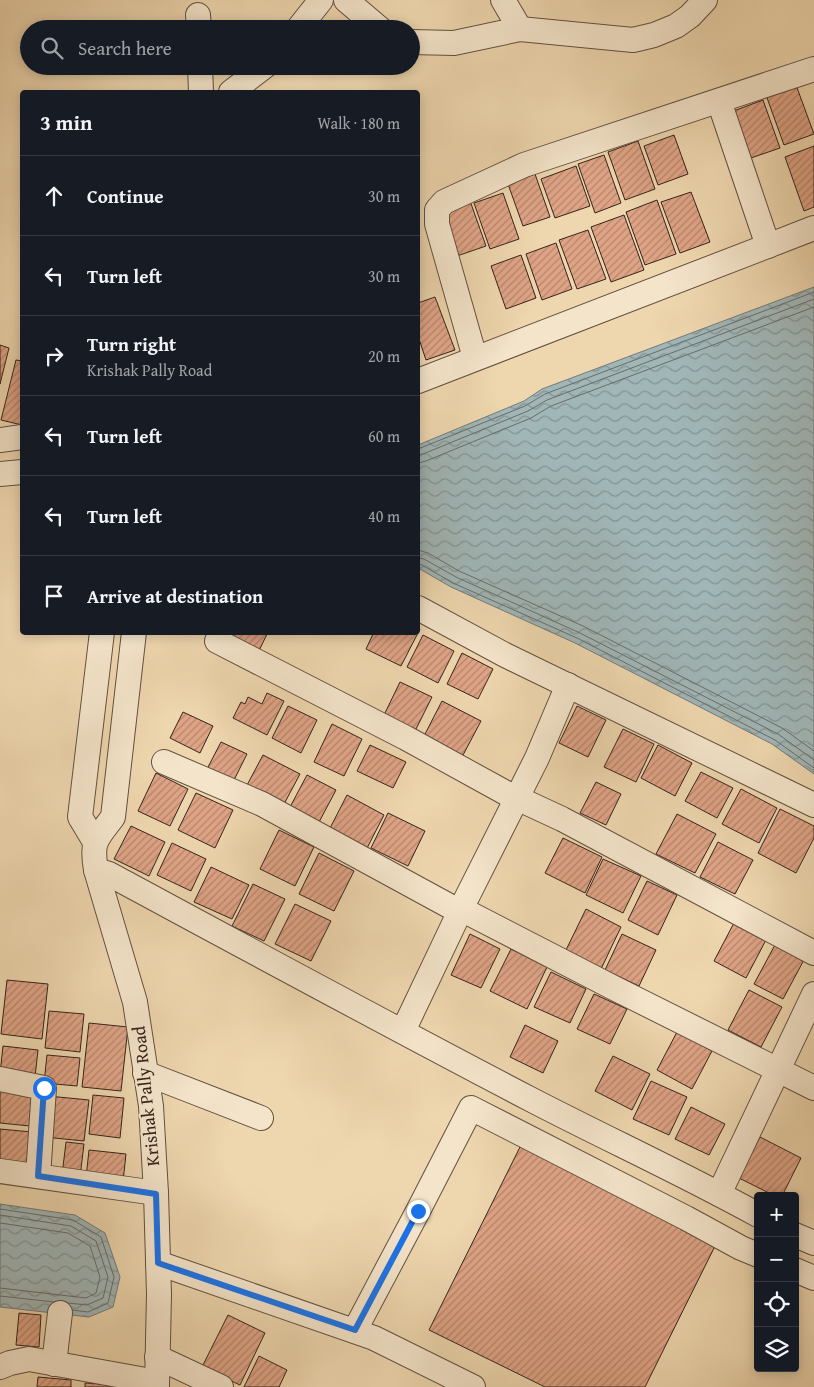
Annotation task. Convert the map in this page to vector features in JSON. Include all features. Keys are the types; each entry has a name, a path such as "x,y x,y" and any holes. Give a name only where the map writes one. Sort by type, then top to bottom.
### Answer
{"street":[{"path":"305,20 321,0"},
{"path":"346,0 369,20"},
{"path":"503,0 520,30"},
{"path":"420,42 454,43 520,30 633,40 654,35 676,26 690,16 704,0"},
{"path":"475,358 438,224 436,210 444,202 524,166 814,69"},
{"path":"200,75 201,90"},
{"path":"234,90 253,75"},
{"path":"720,101 768,246"},
{"path":"420,380 814,228"},
{"path":"0,440 20,438"},
{"path":"0,474 20,472"},
{"path":"420,609 505,656 814,805"},
{"name":"Krishak Pally Road","path":"102,635 80,817 95,842 96,870 135,1002 151,1106 159,1294 157,1384"},
{"path":"95,842 113,817 134,635"},
{"path":"217,641 389,729 517,798 562,819 814,953"},
{"path":"402,1031 537,758 568,685"},
{"path":"164,762 262,804 453,908 461,909 814,1088"},
{"path":"96,870 109,874 304,980 519,1093 754,1213"},
{"path":"720,1194 814,994"},
{"path":"145,1074 261,1118"},
{"path":"0,1079 44,1088 38,1176"},
{"path":"501,1124 519,1093"},
{"path":"355,1330 471,1108 754,1253"},
{"path":"0,1171 156,1194"},
{"path":"799,1237 814,1243"},
{"path":"158,1263 355,1330 473,1387"},
{"path":"799,1272 814,1278"},
{"path":"54,1364 60,1314"},
{"path":"157,1357 221,1387"},
{"path":"0,1367 29,1359 157,1384"}],"water":[{"path":"814,287 814,774 772,744 575,643 451,587 420,569 420,444 524,401 542,389"},
{"path":"0,1204 75,1215 105,1233 120,1277 113,1307 89,1317 0,1307"}],"building":[{"path":"796,85 814,134 784,145 766,95"},
{"path":"763,100 780,148 748,159 731,112"},
{"path":"674,135 688,174 658,185 644,146"},
{"path":"638,141 655,189 625,200 608,152"},
{"path":"814,146 814,207 804,211 785,157"},
{"path":"604,155 621,203 595,213 578,164"},
{"path":"576,166 590,206 555,218 541,179"},
{"path":"535,174 550,217 523,226 508,184"},
{"path":"691,192 710,242 680,253 661,202"},
{"path":"503,193 519,239 490,249 474,203"},
{"path":"469,198 486,246 457,256 440,209"},
{"path":"657,200 676,254 645,265 626,212"},
{"path":"624,215 644,270 611,282 591,227"},
{"path":"588,230 606,279 577,289 559,240"},
{"path":"556,243 572,289 542,300 526,254"},
{"path":"521,255 536,298 506,309 491,266"},
{"path":"435,297 455,350 426,360 420,342 420,302"},
{"path":"0,345 9,348 0,384"},
{"path":"16,360 20,361 20,425 1,420"},
{"path":"224,635 267,635 256,657"},
{"path":"373,635 417,635 401,666 366,649"},
{"path":"423,635 454,651 438,683 407,667"},
{"path":"462,653 493,669 478,699 447,684"},
{"path":"400,682 432,697 415,731 384,715"},
{"path":"267,693 284,701 267,735 233,718 241,702 245,704 248,697 262,704"},
{"path":"442,701 481,721 462,757 423,738"},
{"path":"288,706 317,720 301,753 272,738"},
{"path":"577,706 606,720 588,757 559,743"},
{"path":"183,712 213,726 200,753 170,738"},
{"path":"332,724 362,739 344,776 314,762"},
{"path":"623,729 654,744 636,782 604,767"},
{"path":"221,742 247,754 232,784 206,771"},
{"path":"370,745 406,762 393,788 357,771"},
{"path":"658,745 692,763 675,796 641,778"},
{"path":"263,755 300,774 283,806 246,787"},
{"path":"701,772 733,788 717,818 685,801"},
{"path":"156,773 188,789 170,826 138,811"},
{"path":"307,775 336,790 318,824 289,809"},
{"path":"596,782 621,794 606,825 580,813"},
{"path":"741,789 777,808 759,843 722,824"},
{"path":"196,793 233,810 215,848 178,830"},
{"path":"347,795 384,815 365,852 328,832"},
{"path":"780,809 814,826 814,838 796,873 758,853"},
{"path":"388,813 425,831 408,866 371,848"},
{"path":"677,814 716,834 695,873 656,854"},
{"path":"131,826 165,842 149,876 114,859"},
{"path":"279,830 314,847 295,886 260,869"},
{"path":"563,838 602,857 585,893 545,873"},
{"path":"718,842 753,860 735,894 700,877"},
{"path":"172,843 206,859 191,891 157,875"},
{"path":"319,853 354,871 334,911 299,894"},
{"path":"603,859 641,876 623,913 586,895"},
{"path":"211,867 249,885 232,919 194,902"},
{"path":"647,881 677,895 658,935 628,920"},
{"path":"253,884 285,899 264,941 232,926"},
{"path":"295,904 331,921 311,961 275,944"},
{"path":"586,909 621,927 601,969 565,952"},
{"path":"735,921 767,938 746,978 714,961"},
{"path":"470,934 500,949 481,988 451,975"},
{"path":"622,934 656,950 639,986 605,970"},
{"path":"776,943 805,958 783,999 754,984"},
{"path":"511,949 547,967 527,1009 490,991"},
{"path":"551,972 586,989 570,1023 534,1007"},
{"path":"7,980 48,984 42,1039 1,1034"},
{"path":"749,990 782,1007 761,1047 728,1030"},
{"path":"594,994 627,1009 610,1044 577,1029"},
{"path":"49,1011 84,1014 80,1052 45,1048"},
{"path":"89,1023 128,1027 121,1091 82,1087"},
{"path":"525,1025 558,1041 543,1073 510,1057"},
{"path":"677,1032 712,1051 692,1089 657,1070"},
{"path":"3,1046 38,1050 35,1077 0,1074"},
{"path":"47,1055 80,1058 77,1086 44,1083"},
{"path":"613,1056 650,1074 632,1110 595,1091"},
{"path":"651,1081 687,1097 669,1135 633,1119"},
{"path":"0,1087 34,1090 30,1126 0,1123"},
{"path":"93,1095 124,1098 120,1138 89,1134"},
{"path":"48,1096 89,1100 84,1141 44,1137"},
{"path":"691,1107 725,1124 709,1155 675,1139"},
{"path":"0,1129 32,1132 28,1170 0,1168"},
{"path":"760,1137 801,1158 784,1192 767,1192 739,1178"},
{"path":"66,1142 84,1144 80,1177 62,1175"},
{"path":"522,1143 718,1240 645,1387 545,1387 429,1330"},
{"path":"89,1150 126,1154 123,1182 86,1178"},
{"path":"19,1313 41,1315 39,1347 16,1345"},
{"path":"228,1315 265,1333 240,1385 202,1367"},
{"path":"259,1356 287,1370 279,1387 244,1387"},
{"path":"38,1377 71,1380 71,1387 37,1387"},
{"path":"85,1383 115,1385 115,1387 85,1387"}],"route":[{"path":"44,1088 38,1176 156,1194 158,1263 355,1330 418,1211"}]}
